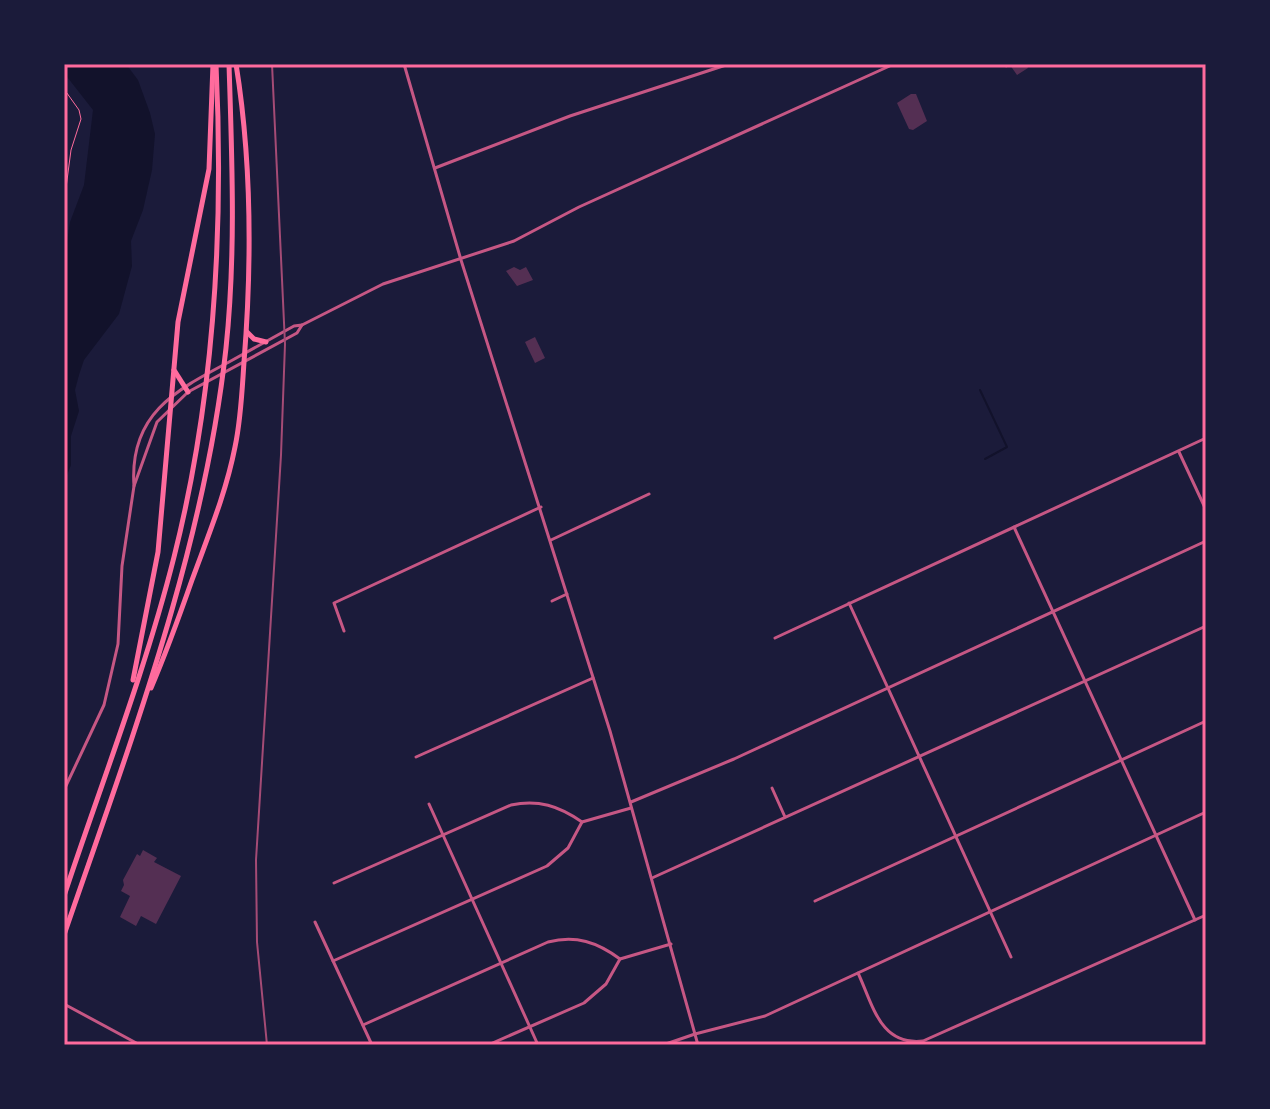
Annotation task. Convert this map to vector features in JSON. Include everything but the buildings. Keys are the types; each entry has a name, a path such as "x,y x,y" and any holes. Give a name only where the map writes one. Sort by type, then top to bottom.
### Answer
{"highway":[{"path":"64,896 125,717 174,557 199,438 211,356 220,222 215,64"},
{"path":"125,717 158,552 182,295 209,169 215,64"},
{"path":"64,935 138,719 186,556 210,457 226,347 233,220 229,64"},
{"path":"138,719 175,632 226,483 239,427 247,331 250,211 248,164 236,64"},
{"path":"247,331 254,339 266,342"},
{"path":"174,369 186,389"}],"street":[{"path":"404,64 461,260 541,507 632,808 698,1045"},
{"path":"435,168 571,116 729,64"},
{"path":"134,486 154,429 186,389 294,326 302,325 383,284 514,241 579,207 894,64"},
{"path":"64,790 104,705 111,678 118,644 122,566 136,453 142,435 159,406 172,394 244,362 297,333 302,325"},
{"path":"775,638 1206,438"},
{"path":"1179,451 1206,510"},
{"path":"551,540 649,494"},
{"path":"344,631 334,603 541,507"},
{"path":"1014,527 1195,920"},
{"path":"630,803 690,779 1206,541"},
{"path":"552,601 567,594"},
{"path":"849,603 1011,957"},
{"path":"652,878 1206,626"},
{"path":"416,757 593,678"},
{"path":"815,901 1206,721"},
{"path":"772,788 786,819"},
{"path":"334,883 502,808 527,802 551,805 582,822 632,808"},
{"path":"429,804 538,1045"},
{"path":"663,1045 765,1016 1206,812"},
{"path":"333,961 553,863 571,844 582,822"},
{"path":"858,973 883,1027 895,1038 916,1042 928,1040 1206,915"},
{"path":"315,922 372,1045"},
{"path":"363,1025 548,942 566,939 596,944 620,959"},
{"path":"488,1045 592,998 606,984 620,959 671,944"},
{"path":"64,1004 140,1045"},
{"path":"898,1045 901,1040"}],"path":[{"path":"64,89 79,110 81,119 71,150 64,203"}],"shaded area":[{"path":"64,64 126,64 138,80 155,134 152,170 143,210 131,241 132,266 119,314 84,360 75,390 79,411 71,436 71,465 64,483 64,262 70,222 84,185 93,110 64,73"}],"waterway":[{"path":"980,390 1007,447 985,459"}],"railway":[{"path":"267,1045 257,942 256,860 285,344 272,64"}]}
